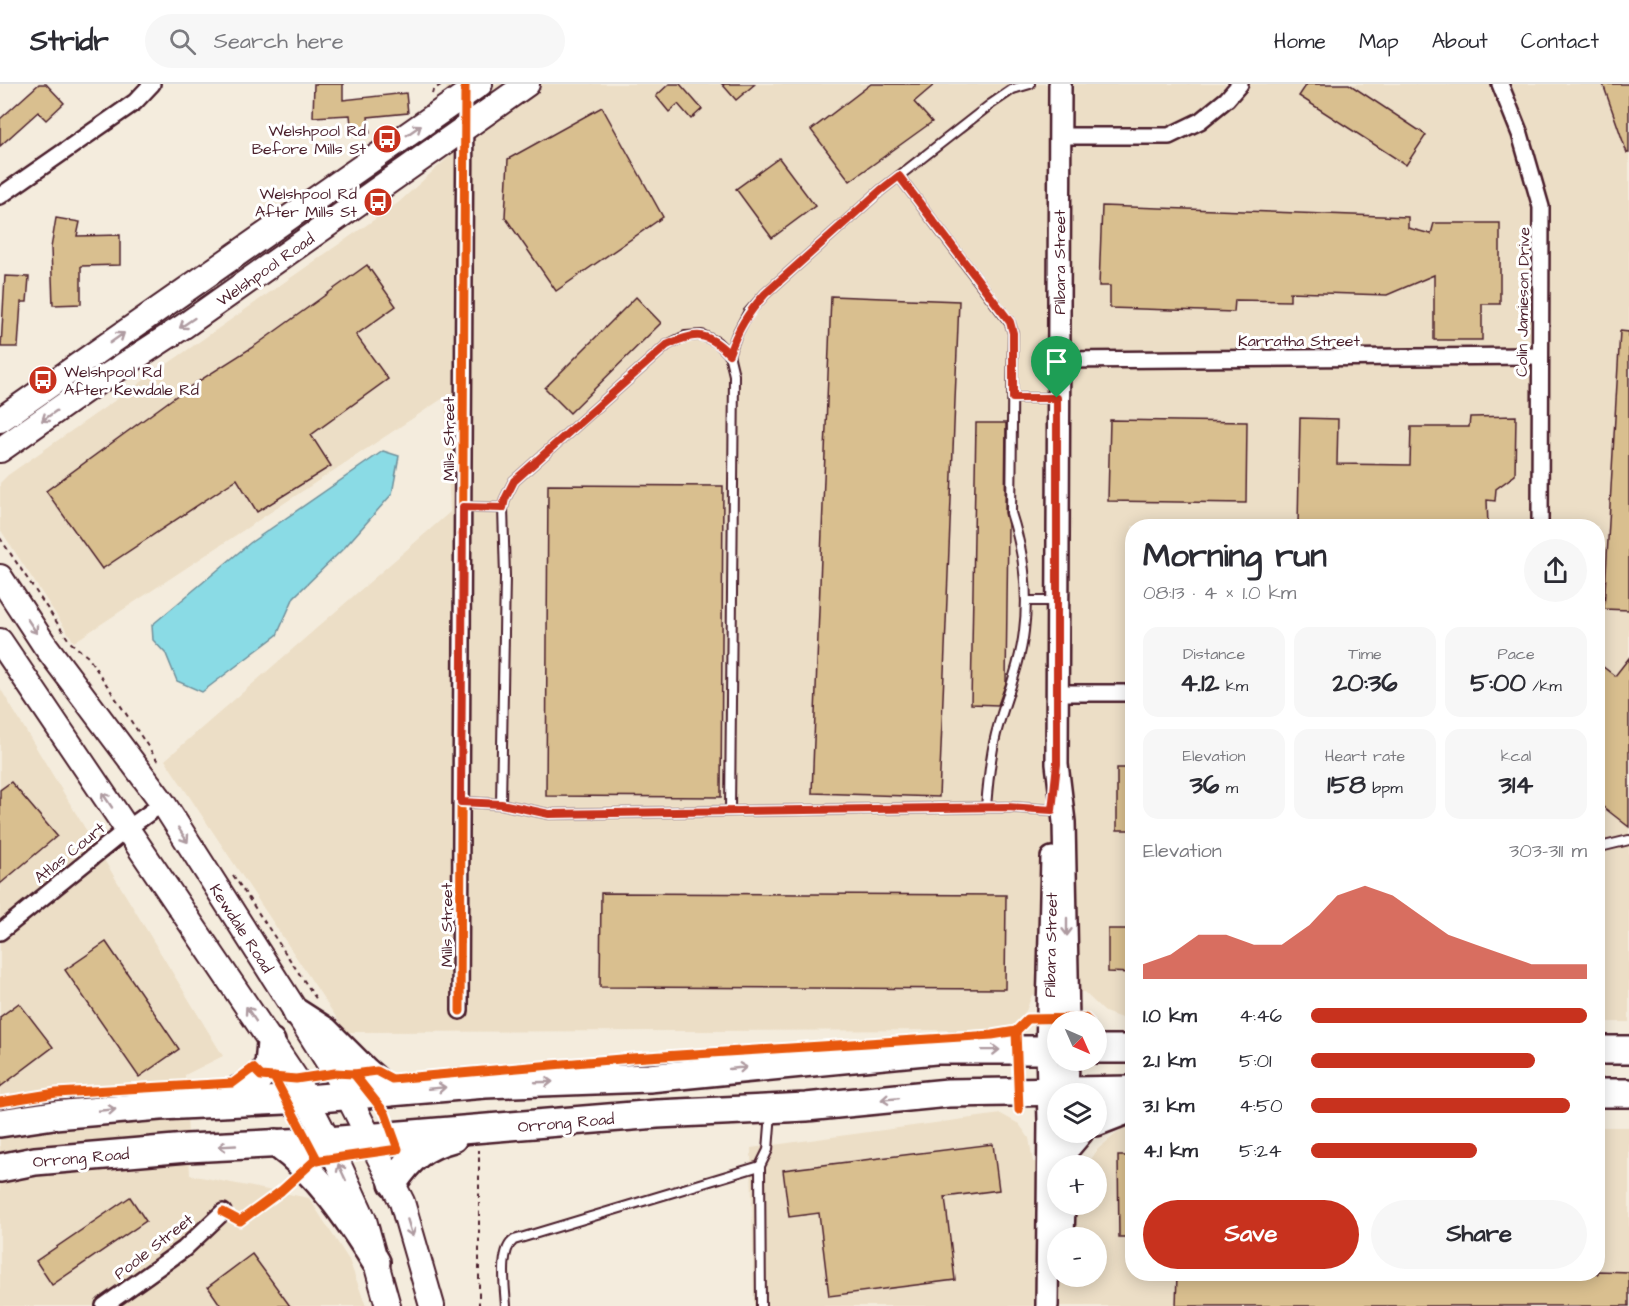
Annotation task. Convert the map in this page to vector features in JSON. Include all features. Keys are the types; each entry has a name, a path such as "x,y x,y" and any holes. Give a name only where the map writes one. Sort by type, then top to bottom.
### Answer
{"highway":[{"path":"297,1013 325,1031 388,1092"},
{"path":"214,1104 257,1080 269,1066 271,1042"},
{"path":"1107,1049 1125,1049"},
{"path":"0,1123 54,1115 307,1100 486,1084 649,1078 935,1050 1047,1053"},
{"path":"1605,1050 1629,1050"},
{"name":"Orrong Road","path":"1107,1091 1125,1090"},
{"name":"Orrong Road","path":"0,1168 35,1161 187,1148 328,1141 369,1136 478,1139 657,1114 771,1108 948,1093 1047,1092"},
{"path":"1605,1093 1629,1094"},
{"path":"1107,1118 1125,1111"},
{"path":"393,1183 407,1163 422,1150 443,1141 478,1139"},
{"path":"276,1143 307,1168 350,1221 376,1262"}],"main road":[{"name":"Welshpool Road","path":"3,449 87,389 184,326 527,84"},
{"name":"Pilbara Street","path":"1057,1011 1052,810 1057,764 1060,84"},
{"name":"Welshpool Road","path":"0,420 470,88"},
{"name":"Kewdale Road","path":"0,577 44,644 163,803 348,1096 402,1202 432,1306"},
{"path":"0,641 296,1079 328,1141 364,1220 388,1306"},
{"name":"Pilbara Street","path":"1057,764 1064,822 1068,1011"},
{"name":"Pilbara Street","path":"1047,1306 1058,1143"},
{"path":"1059,1306 1060,1287"}],"street":[{"path":"0,196 135,102 152,84"},
{"path":"1060,136 1169,136 1200,121 1227,99 1240,84"},
{"name":"Colin Jamieson Drive","path":"1500,84 1520,134 1542,207 1539,356 1540,519"},
{"name":"Mills Street","path":"460,1011 466,128 470,88"},
{"name":"Karratha Street","path":"1059,360 1539,356"},
{"path":"1057,693 1125,693"},
{"name":"Atlas Court","path":"0,932 127,829 163,803"},
{"name":"Poole Street","path":"104,1306 184,1249 223,1212"}],"lane":[{"path":"729,354 748,313 765,294 881,190 1013,89 1030,84"},
{"path":"899,176 1010,322 1013,333 1011,513 1022,555 1026,601 1020,654 992,752 986,807"},
{"path":"501,804 505,576 503,508 505,499 514,481 667,345 685,336 702,335 717,342 729,354 734,375 730,811"},
{"path":"1013,398 1057,398"},
{"path":"463,507 503,508"},
{"path":"1026,601 1057,600"},
{"path":"461,802 501,804 549,814 986,807 1052,810"},
{"path":"1605,847 1629,840"},
{"path":"761,1306 760,1166 768,1150 771,1108"},
{"path":"506,1306 506,1247 514,1240 760,1166"}],"path":[{"path":"478,1139 478,1306"}],"shaded area":[{"path":"446,84 1629,84 1629,1022 1605,1022 1605,519 1125,519 1125,1019 1104,1011 1084,992 1032,995 1026,1011 1011,1027 985,1030 346,1032 165,760 450,512 445,397 74,642 0,529 0,483 8,475 398,203 452,154"},
{"path":"0,688 223,1056 185,1075 190,1175 309,1198 349,1260 366,1306 0,1306"},
{"path":"1001,1114 1019,1124 1029,1138 1033,1162 1047,1162 1047,1215 1107,1215 1107,1155 1094,1155 1098,1149 1125,1128 1125,1281 1605,1281 1605,1127 1629,1127 1629,1306 754,1306 751,1148"}],"water":[{"path":"383,451 399,456 392,494 345,547 294,597 277,635 202,692 177,681 166,654 153,640 152,625 250,543"}],"building":[{"path":"39,84 46,84 64,103 46,120 38,112 0,146 0,119"},
{"path":"314,84 343,84 343,100 406,93 408,113 368,117 370,133 352,135 350,115 313,117"},
{"path":"669,84 680,84 702,109 691,119 678,104 669,112 656,96"},
{"path":"722,84 755,84 736,100"},
{"path":"871,84 935,84 914,102 932,122 850,181 811,130"},
{"path":"1307,84 1349,84 1426,135 1406,165 1299,96"},
{"path":"1603,84 1629,84 1629,153 1627,153"},
{"path":"602,107 663,217 556,291 505,217 508,159"},
{"path":"779,158 815,206 772,238 736,189"},
{"path":"1102,206 1408,217 1408,228 1431,234 1434,223 1500,223 1500,304 1482,304 1482,340 1434,340 1434,275 1387,295 1290,292 1290,301 1235,300 1234,312 1110,308 1110,286 1099,286"},
{"path":"56,218 80,222 77,236 120,235 120,265 81,266 81,304 53,305 51,248"},
{"path":"367,265 396,306 356,335 388,379 311,435 331,466 257,512 237,479 102,569 46,491 183,391 256,345"},
{"path":"5,276 29,277 27,302 21,302 18,347 1,347"},
{"path":"831,296 959,301 939,797 812,793"},
{"path":"636,297 661,323 570,413 545,388"},
{"path":"1620,331 1629,332 1629,610 1605,609"},
{"path":"1516,416 1515,475 1496,489 1495,501 1487,500 1488,519 1298,519 1300,418 1338,419 1337,464 1410,465 1411,427 1469,427 1470,417"},
{"path":"1110,420 1247,422 1246,503 1108,501"},
{"path":"976,423 1006,423 1005,513 1008,525 1006,683 998,705 971,704"},
{"path":"548,485 723,486 721,797 546,796"},
{"path":"1629,658 1629,827 1605,808 1605,668 1615,676"},
{"path":"1117,768 1125,768 1125,830 1117,830"},
{"path":"11,782 57,836 0,884 0,790"},
{"path":"601,893 1006,895 1005,989 600,987"},
{"path":"1108,929 1125,929 1125,973 1108,972"},
{"path":"106,942 179,1049 139,1077 65,970"},
{"path":"19,1003 53,1047 0,1087 0,1017"},
{"path":"993,1144 999,1190 945,1197 955,1280 829,1296 819,1213 789,1217 783,1170"},
{"path":"1118,1156 1125,1156 1125,1237 1119,1237"},
{"path":"130,1197 146,1221 52,1285 36,1261"},
{"path":"252,1254 290,1306 221,1306 208,1287"},
{"path":"1605,1271 1629,1272 1629,1306 1176,1306 1177,1281 1605,1281"}],"cycle path":[{"path":"460,1011 465,84"},
{"path":"0,1102 56,1093 233,1083 253,1068 261,1076 296,1079 335,1073 354,1074 377,1071 392,1079 632,1058 992,1035 1016,1031 1028,1019 1047,1019"},
{"path":"1016,1031 1019,1110"},
{"path":"223,1212 240,1221 281,1191 314,1161 398,1149 385,1113 354,1074"},
{"path":"274,1077 318,1161"}],"place":[{"name":"Welshpool Rd Before Mills St","path":"387,139"},
{"name":"Welshpool Rd After Mills St","path":"378,202"},
{"name":"Welshpool Rd After Kewdale Rd","path":"43,380"}],"route":[{"path":"899,176 1010,322 1013,333 1013,398 1057,398 1057,764 1052,810 1007,807 549,814 501,804 461,802 463,507 503,508 514,481 667,345 685,336 702,335 717,342 729,354 748,313 765,294 899,176"}]}
